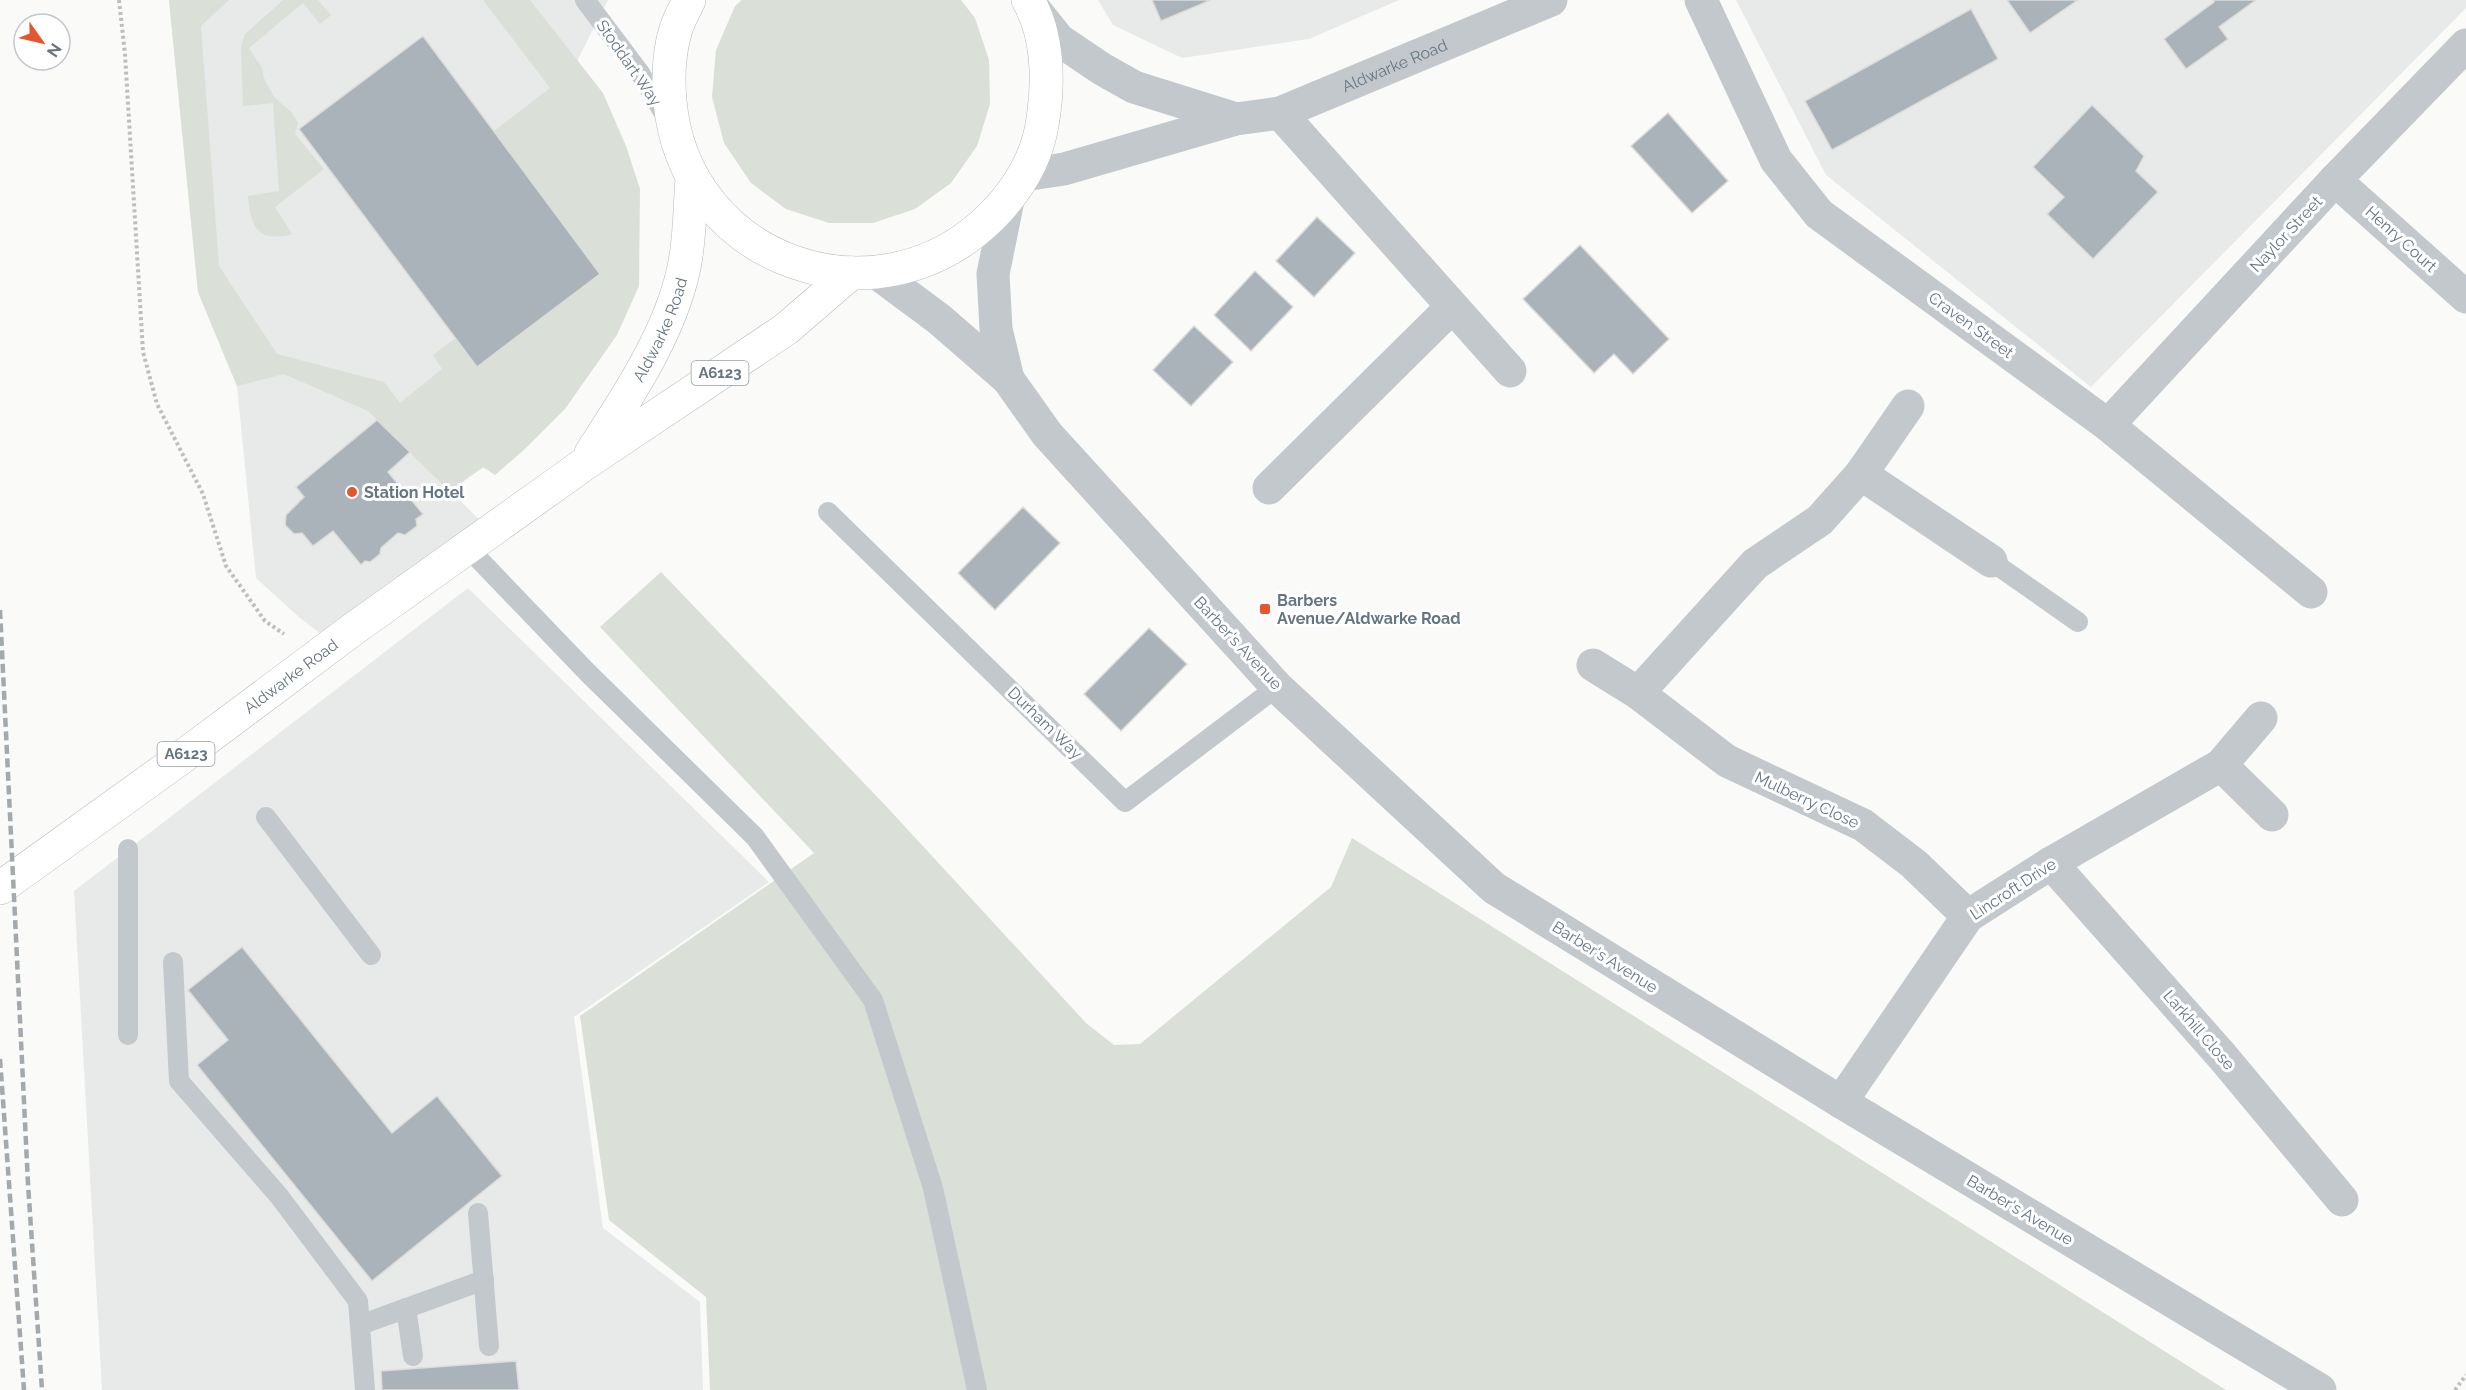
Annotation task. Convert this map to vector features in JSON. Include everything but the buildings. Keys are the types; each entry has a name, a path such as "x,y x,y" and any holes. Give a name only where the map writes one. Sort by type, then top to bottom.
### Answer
{"main road":[{"path":"689,0 675,30 668,79 672,127 692,178 718,214 752,242 790,262 833,273 864,273 927,261 972,236 1016,188 1041,135 1047,91 1044,47 1029,2"},
{"name":"Aldwarke Road","path":"583,465 635,385 672,308 686,258 692,178"},
{"name":"Aldwarke Road","path":"0,888 583,465 786,329 864,273"}],"street":[{"name":"Aldwarke Road","path":"1016,188 1064,169 1236,119 1280,113 1551,0"},
{"name":"Craven Street","path":"1701,0 1776,160 1819,214 2108,425 2311,592"},
{"name":"Aldwarke Road","path":"1029,2 1059,40 1126,83 1236,119"},
{"name":"Naylor Street","path":"2108,425 2335,180 2466,45"},
{"path":"1280,113 1510,371"},
{"name":"Henry Court","path":"2335,180 2466,297"},
{"name":"Barber's Avenue","path":"1008,379 996,329 993,274 1016,188"},
{"name":"Barber's Avenue","path":"864,273 939,319 1008,379 1047,434 1277,687 1494,888 1841,1102 2320,1390"},
{"path":"1269,488 1452,307"},
{"path":"1638,693 1755,564 1820,520 1861,474 1908,406"},
{"path":"1861,474 1991,561"},
{"name":"Mulberry Close","path":"1593,665 1638,693 1727,761 1863,825 1914,864 1968,916"},
{"name":"Lincroft Drive","path":"1841,1102 1968,916 2051,863 2221,765 2260,718"},
{"path":"2221,765 2272,815"},
{"name":"Larkhill Close","path":"2051,863 2222,1056 2342,1200"}],"lane":[{"name":"Stoddart Way","path":"585,0 640,73 672,127"},
{"name":"Durham Way","path":"828,512 1125,802 1277,687"},
{"path":"468,548 587,672 756,837 873,1000 933,1188 977,1390"},
{"path":"1991,561 2078,622"},
{"path":"266,817 371,955"},
{"path":"128,849 128,1035"},
{"path":"173,962 179,1081 279,1196 358,1301 365,1390"},
{"path":"478,1213 489,1346"},
{"path":"360,1325 484,1280"},
{"path":"406,1308 413,1356"}],"path":[{"path":"119,0 125,54 143,352 157,404 203,494 226,566 265,621 316,657"},
{"path":"2455,1390 2466,1375"}],"shaded area":[{"path":"169,0 608,0 576,63 635,225 565,409 450,491 491,531 334,644 300,618 256,578 237,386 198,292"},
{"path":"169,0 229,0 201,26 219,266 277,354 384,382 400,403 442,369 433,355 456,338 477,367 600,274 494,131 550,88 483,0 530,0 603,93 626,146 640,189 639,286 617,335 565,409 495,475 483,467 449,491 368,411 284,374 237,386 198,292"},
{"path":"283,0 318,0 331,15 320,24 303,3 249,48 262,68 264,78 274,97 292,113 298,123 295,134 324,169 275,207 292,234 271,236 258,230 254,224 248,196 279,191 273,103 243,106 241,46 245,34"},
{"path":"742,0 961,0 975,18 989,60 990,104 977,146 951,183 915,209 873,223 829,223 786,209 751,183 724,143 712,97 716,50 735,6"},
{"path":"1098,0 1399,0 1309,39 1182,58 1113,25"},
{"path":"1736,0 2466,0 2466,8 2091,387 1826,175"},
{"path":"661,572 885,805 1086,1023 1114,1045 1140,1044 1331,887 1352,838 2226,1390 710,1390 706,1297 609,1220 580,1016 814,853 600,627"},
{"path":"468,588 769,882 574,1017 603,1228 700,1302 703,1390 102,1390 74,891"}],"railway":[{"path":"0,610 28,1184 42,1390"},
{"path":"0,1059 24,1390"}],"place":[{"name":"Station Hotel","path":"352,492"},
{"name":"Barbers Avenue/Aldwarke Road","path":"1265,609"}]}
